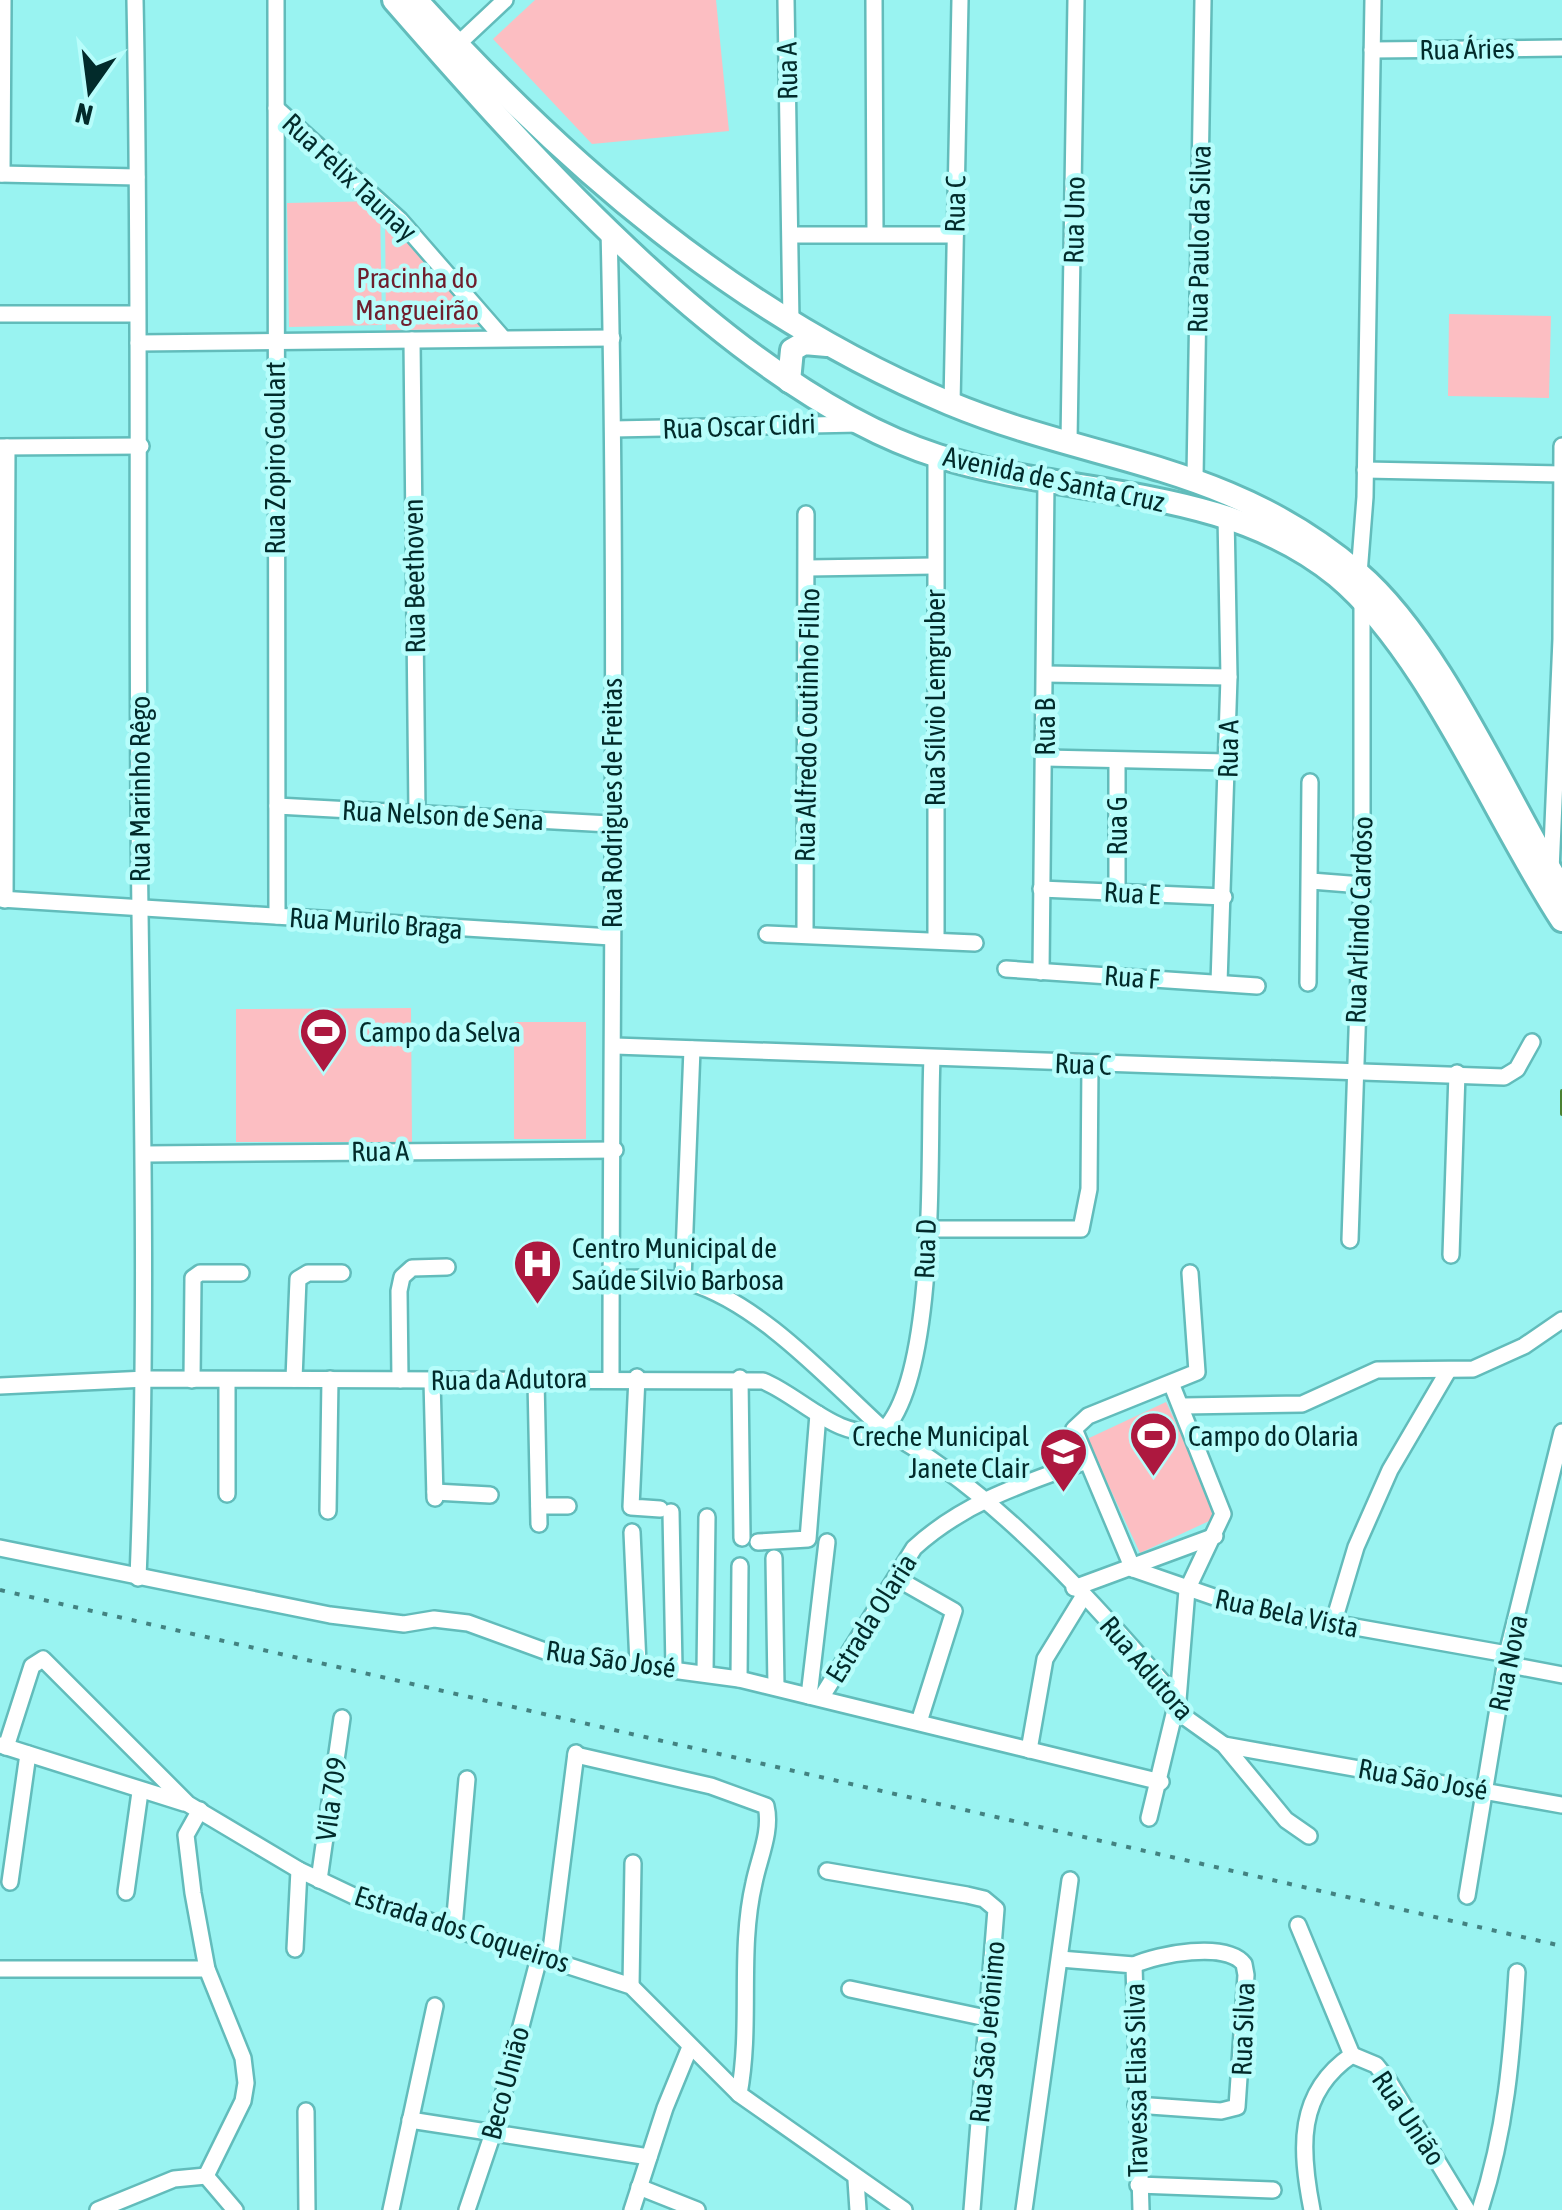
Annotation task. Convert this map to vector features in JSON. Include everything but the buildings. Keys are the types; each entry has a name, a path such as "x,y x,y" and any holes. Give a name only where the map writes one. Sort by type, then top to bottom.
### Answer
{"main road":[{"name":"Avenida de Santa Cruz","path":"394,0 507,127 609,229 789,381 865,424 936,456 1046,482 1226,515 1313,560 1362,600 1424,684 1562,920"},
{"name":"Avenida de Santa Cruz","path":"416,0 526,117 631,209 791,322 952,404 1195,478 1294,526 1360,574 1415,638 1556,880"},
{"path":"789,381 789,358 797,346 812,342 835,347"},
{"path":"1046,482 1062,468 1069,440"}],"street":[{"path":"2,0 1,174 137,177"},
{"name":"Rua Marinho Rêgo","path":"135,0 141,446 140,911 146,1154 146,1379 138,1578"},
{"name":"Rua Zopiro Goulart","path":"276,0 277,916"},
{"path":"457,45 505,0"},
{"name":"Rua A","path":"786,0 791,322"},
{"path":"874,0 876,233"},
{"name":"Rua Uno","path":"1069,440 1076,0"},
{"name":"Rua Paulo da Silva","path":"1195,478 1203,0"},
{"path":"1360,574 1366,470 1373,0"},
{"name":"Rua C","path":"952,404 959,1"},
{"name":"Rua Áries","path":"1372,50 1562,48"},
{"name":"Rua Felix Taunay","path":"276,108 400,220 502,337"},
{"name":"Rua Rodrigues de Freitas","path":"609,229 613,429 610,824 615,1046 611,1377"},
{"path":"791,234 954,235"},
{"path":"0,314 137,314"},
{"path":"138,343 612,338"},
{"name":"Rua Beethoven","path":"412,340 417,813"},
{"name":"Rua Oscar Cidri","path":"613,429 865,424"},
{"path":"3,899 4,447 141,446"},
{"path":"1556,880 1562,446"},
{"name":"Rua Sílvio Lemgruber","path":"936,456 936,940"},
{"path":"1366,470 1562,474"},
{"name":"Rua B","path":"1041,972 1046,482"},
{"name":"Rua Alfredo Coutinho Filho","path":"805,935 806,514"},
{"name":"Rua A","path":"1219,983 1229,677 1226,515"},
{"path":"808,568 934,566"},
{"name":"Rua Arlindo Cardoso","path":"1350,1240 1362,885 1362,600"},
{"path":"1045,674 1229,677"},
{"path":"1045,758 1227,762"},
{"name":"Rua G","path":"1116,892 1117,761"},
{"path":"1308,983 1310,782"},
{"name":"Rua Nelson de Sena","path":"277,806 610,824"},
{"path":"1311,881 1362,885"},
{"name":"Rua E","path":"1040,889 1224,897"},
{"name":"Rua Murilo Braga","path":"3,899 140,911 611,937"},
{"path":"767,934 976,943"},
{"name":"Rua F","path":"1006,969 1257,986"},
{"name":"Rua C","path":"615,1046 1504,1077 1517,1069 1532,1042"},
{"path":"683,1280 692,1049"},
{"name":"Rua D","path":"884,1430 896,1418 919,1350 932,1058"},
{"path":"926,1228 1077,1231 1086,1218 1090,1064"},
{"path":"1451,1255 1457,1074"},
{"name":"Rua A","path":"146,1154 614,1150"},
{"path":"400,1380 400,1282 412,1268 447,1267"},
{"path":"294,1379 298,1279 308,1272 342,1273"},
{"path":"192,1380 194,1278 200,1273 241,1273"},
{"path":"1133,1569 1084,1462 1074,1436 1076,1424 1192,1376 1199,1366 1190,1273"},
{"path":"611,1278 683,1280 736,1304 884,1430"},
{"path":"1184,1406 1302,1404 1378,1370 1400,1367 1448,1372 1496,1362 1562,1320"},
{"path":"1333,1624 1356,1547 1390,1470 1448,1372"},
{"path":"637,1377 630,1507 666,1511 674,1668"},
{"path":"740,1378 750,1540 808,1539 818,1414"},
{"name":"Rua da Adutora","path":"0,1386 146,1379 740,1378 775,1386 818,1414 856,1430 884,1430 952,1471 982,1499"},
{"path":"328,1511 330,1380"},
{"path":"432,1380 435,1495 490,1495"},
{"path":"536,1380 539,1524"},
{"path":"227,1381 227,1494"},
{"path":"1149,1818 1177,1705 1187,1590 1194,1567 1223,1521 1222,1503 1171,1383"},
{"name":"Rua Nova","path":"1467,1896 1506,1659 1562,1432"},
{"name":"Estrada Olaria","path":"815,1697 898,1579 914,1548 982,1499 1084,1462"},
{"name":"Rua Adutora","path":"982,1499 1078,1592 1177,1705 1224,1745 1286,1820 1309,1836"},
{"path":"538,1506 568,1506"},
{"path":"705,1672 706,1517"},
{"path":"632,1532 638,1664"},
{"path":"1029,1750 1045,1659 1078,1592 1215,1536"},
{"path":"815,1697 827,1542"},
{"name":"Rua São José","path":"0,1548 357,1618 404,1624 450,1620 484,1626 553,1654 739,1679 1161,1782"},
{"path":"774,1558 776,1688"},
{"path":"739,1679 740,1566"},
{"name":"Rua Bela Vista","path":"1133,1569 1242,1607 1506,1659 1562,1675"},
{"path":"898,1579 954,1611 920,1722"},
{"name":"Estrada dos Coqueiros","path":"3,1746 37,1658 48,1662 194,1807 319,1880 392,1910 632,1986 740,2094 856,2180 904,2210"},
{"name":"Vila 709","path":"319,1880 342,1718"},
{"name":"Rua São José","path":"1224,1745 1562,1805"},
{"path":"3,1746 82,1768 140,1792 194,1807 186,1836 207,1969 242,2058 246,2083 242,2101 206,2176"},
{"path":"10,1882 28,1754"},
{"name":"Beco União","path":"466,2210 545,1956 576,1754 757,1800 768,1810 747,1930 748,2016 740,2094"},
{"path":"454,1927 467,1779"},
{"path":"126,1892 140,1792"},
{"path":"632,1863 632,1986"},
{"path":"295,1948 300,1870"},
{"name":"Rua São Jerônimo","path":"827,1870 992,1903 997,1918 972,2210"},
{"path":"1024,2210 1070,1880"},
{"name":"Rua União","path":"1298,1925 1352,2054 1376,2065 1388,2080 1467,2210"},
{"name":"Rua Silva","path":"1134,1965 1178,1952 1231,1955 1244,1964 1246,1975 1238,2107 1221,2111 1136,2104"},
{"name":"Travessa Elias Silva","path":"1060,1959 1134,1965 1141,2210"},
{"path":"0,1969 207,1969"},
{"path":"1480,2210 1495,2166 1509,2093 1518,1972"},
{"path":"850,1990 986,2018"},
{"path":"391,2210 435,2006"},
{"path":"632,2210 690,2047"},
{"path":"1312,2210 1304,2156 1309,2113 1323,2076 1352,2054"},
{"path":"306,2110 307,2210"},
{"path":"410,2120 649,2157"},
{"path":"98,2210 174,2179 206,2176"},
{"path":"206,2176 235,2210"},
{"path":"856,2180 858,2210"},
{"path":"1138,2186 1273,2190"},
{"path":"640,2188 697,2210"}],"green space":[{"path":"535,0 716,0 729,131 592,144 493,39"},
{"path":"380,201 382,325 289,327 287,203"},
{"name":"Pracinha do Mangueirão","path":"385,211 473,309 481,327 386,331"},
{"path":"1449,314 1551,316 1549,398 1448,396"},
{"name":"Campo da Selva","path":"411,1008 412,1142 236,1142 236,1009"},
{"path":"514,1022 586,1022 586,1139 514,1139"},
{"name":"Campo do Olaria","path":"1166,1402 1220,1516 1140,1553 1087,1439"}],"waterway":[{"path":"1562,1091 1562,1114"}],"railway":[{"path":"0,1590 1562,1946"}],"place":[{"name":"Campo da Selva","path":"324,1074"},
{"name":"Centro Municipal de Saúde Silvio Barbosa","path":"537,1306"},
{"name":"Campo do Olaria","path":"1153,1478"},
{"name":"Creche Municipal Janete Clair","path":"1064,1494"}]}
